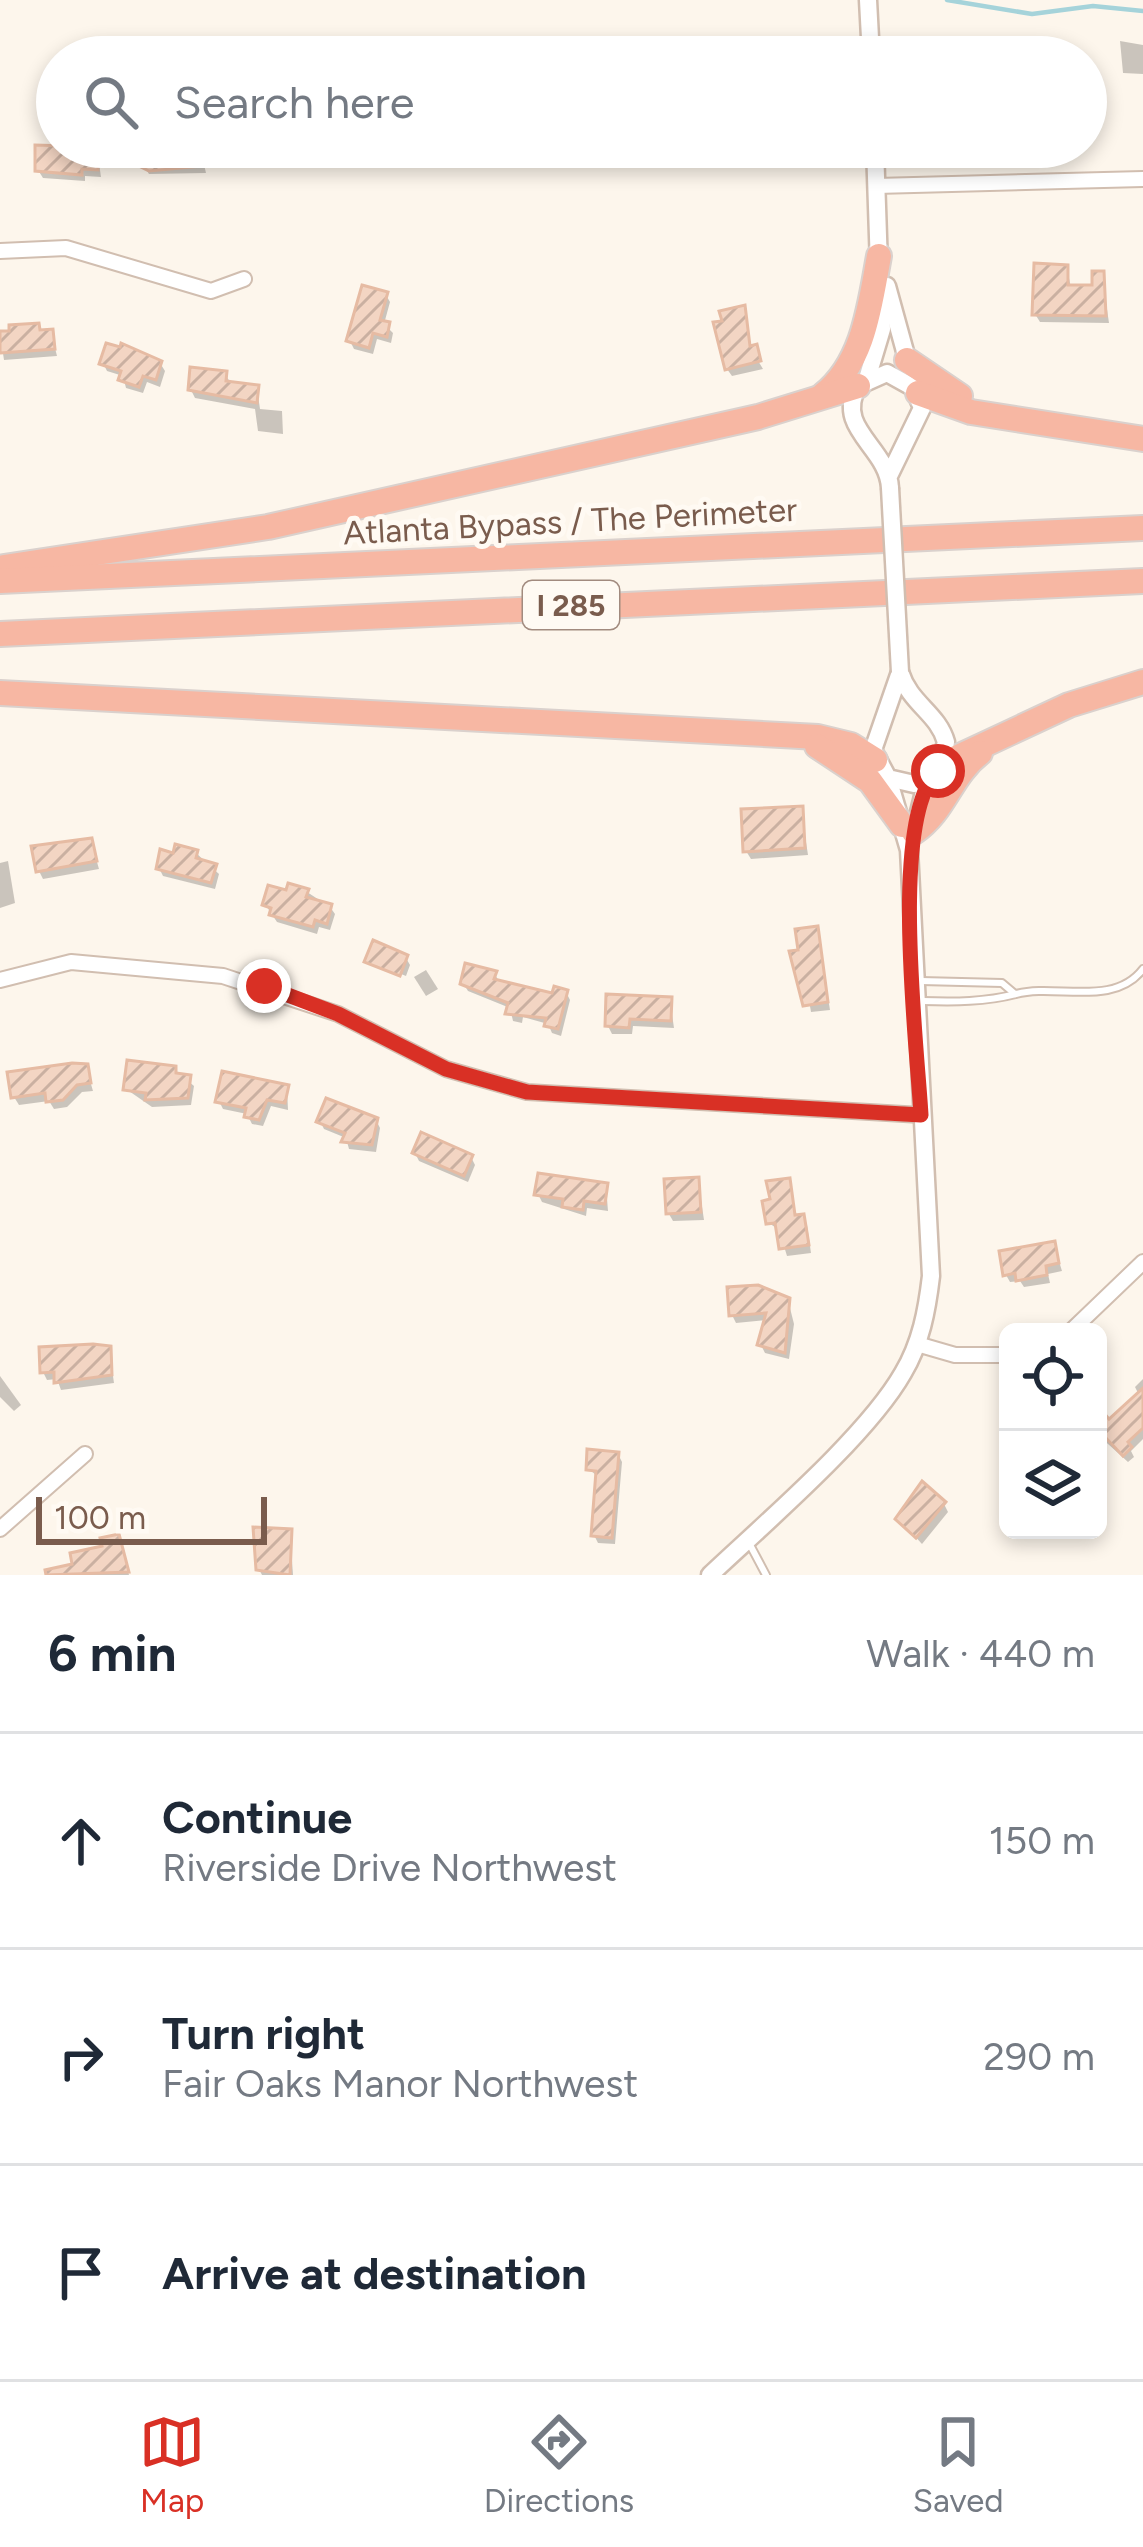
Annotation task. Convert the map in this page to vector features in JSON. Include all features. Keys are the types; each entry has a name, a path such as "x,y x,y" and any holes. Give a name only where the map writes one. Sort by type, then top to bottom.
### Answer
{"highway":[{"path":"812,403 836,384 861,340 879,256"},
{"path":"907,360 940,387 1018,418"},
{"path":"0,568 268,527 812,403 862,382"},
{"path":"916,390 949,408 1143,440"},
{"name":"Atlanta Bypass / The Perimeter","path":"0,581 1143,528"},
{"name":"I 285","path":"0,634 1143,581"},
{"path":"935,772 1069,705 1143,682"},
{"path":"0,693 786,735 836,740 881,769"},
{"path":"786,735 848,763 870,781 908,836 936,817 969,761 1000,738"}],"street":[{"path":"868,0 870,36"},
{"path":"876,168 882,329 850,408 890,482"},
{"path":"876,186 1143,179"},
{"path":"0,251 66,248 211,292 244,279"},
{"path":"710,1575 890,1393 917,1344 931,1276 908,836 873,741 896,697 900,672 890,482 920,419 879,256"},
{"path":"862,382 887,373 916,390"},
{"path":"900,672 921,709 943,731 935,772 908,836"},
{"path":"881,769 907,784 935,772"},
{"path":"0,980 71,962 223,976 338,1014 446,1069 527,1092 921,1115"},
{"path":"1079,1323 1143,1262"},
{"path":"917,1344 955,1355 999,1355"},
{"path":"0,1529 85,1454"}],"lane":[{"path":"915,1001 1002,1002 1016,994 1111,988 1143,969"},
{"path":"914,981 1002,983 1016,994"},
{"path":"747,1540 766,1575"}],"building":[{"path":"35,145 36,168 98,168 82,169 82,175 35,171"},
{"path":"1034,263 1068,265 1068,285 1092,285 1092,271 1104,271 1106,316 1032,315"},
{"path":"362,285 388,292 380,320 390,322 387,337 373,333 369,348 346,341"},
{"path":"745,305 750,346 757,344 761,361 725,370 713,322 722,321 719,311"},
{"path":"39,323 40,330 53,329 55,349 0,353 0,331 9,331 9,325"},
{"path":"106,343 120,347 121,343 162,361 156,380 143,376 139,387 118,380 121,371 99,364"},
{"path":"190,367 227,371 226,381 259,385 257,403 188,390"},
{"path":"803,806 805,848 743,852 741,809"},
{"path":"92,838 97,861 36,872 31,846"},
{"path":"175,844 198,850 196,858 217,864 211,883 156,869 160,849 173,853"},
{"path":"288,883 309,889 306,897 332,904 327,924 315,920 313,927 269,915 271,908 262,905 268,885 286,890"},
{"path":"818,926 828,1002 803,1006 789,951 798,950 795,929"},
{"path":"373,940 408,955 400,976 364,962"},
{"path":"465,963 497,971 494,979 552,993 554,986 568,990 558,1029 544,1026 546,1018 505,1014 508,1003 460,984"},
{"path":"606,994 672,997 671,1021 630,1019 629,1028 605,1026"},
{"path":"127,1060 176,1066 176,1073 191,1075 188,1098 145,1100 146,1093 123,1090"},
{"path":"88,1064 91,1083 77,1085 63,1100 46,1102 45,1093 11,1098 7,1072"},
{"path":"222,1071 289,1085 285,1103 267,1100 259,1120 244,1117 246,1108 215,1102"},
{"path":"326,1098 378,1118 372,1145 341,1142 345,1133 316,1122"},
{"path":"421,1132 473,1155 464,1176 412,1153"},
{"path":"538,1173 608,1183 605,1204 584,1201 583,1210 562,1207 563,1199 534,1195"},
{"path":"699,1177 701,1212 666,1214 664,1179"},
{"path":"790,1178 795,1215 804,1214 809,1245 779,1249 775,1223 766,1224 762,1201 770,1199 766,1181"},
{"path":"1055,1241 1059,1263 1046,1266 1047,1275 1016,1281 1015,1273 1003,1276 999,1251"},
{"path":"758,1285 790,1298 785,1353 757,1345 766,1313 729,1316 727,1287"},
{"path":"111,1346 112,1375 54,1383 54,1372 40,1373 39,1347"},
{"path":"1143,1388 1143,1428 1128,1442 1132,1447 1123,1456 1107,1439 1109,1419"},
{"path":"587,1449 619,1452 612,1538 591,1536 596,1471 586,1470"},
{"path":"922,1481 946,1502 916,1538 895,1519"},
{"path":"253,1527 292,1529 290,1575 256,1570"},
{"path":"119,1534 129,1572 46,1575 45,1570 72,1564 70,1553 102,1546 100,1538"}],"waterway":[{"path":"947,0 1032,14 1093,6 1143,11"}],"route":[{"path":"264,986 338,1014 446,1069 527,1092 583,1099 921,1115 909,850 927,780 938,771"}]}
